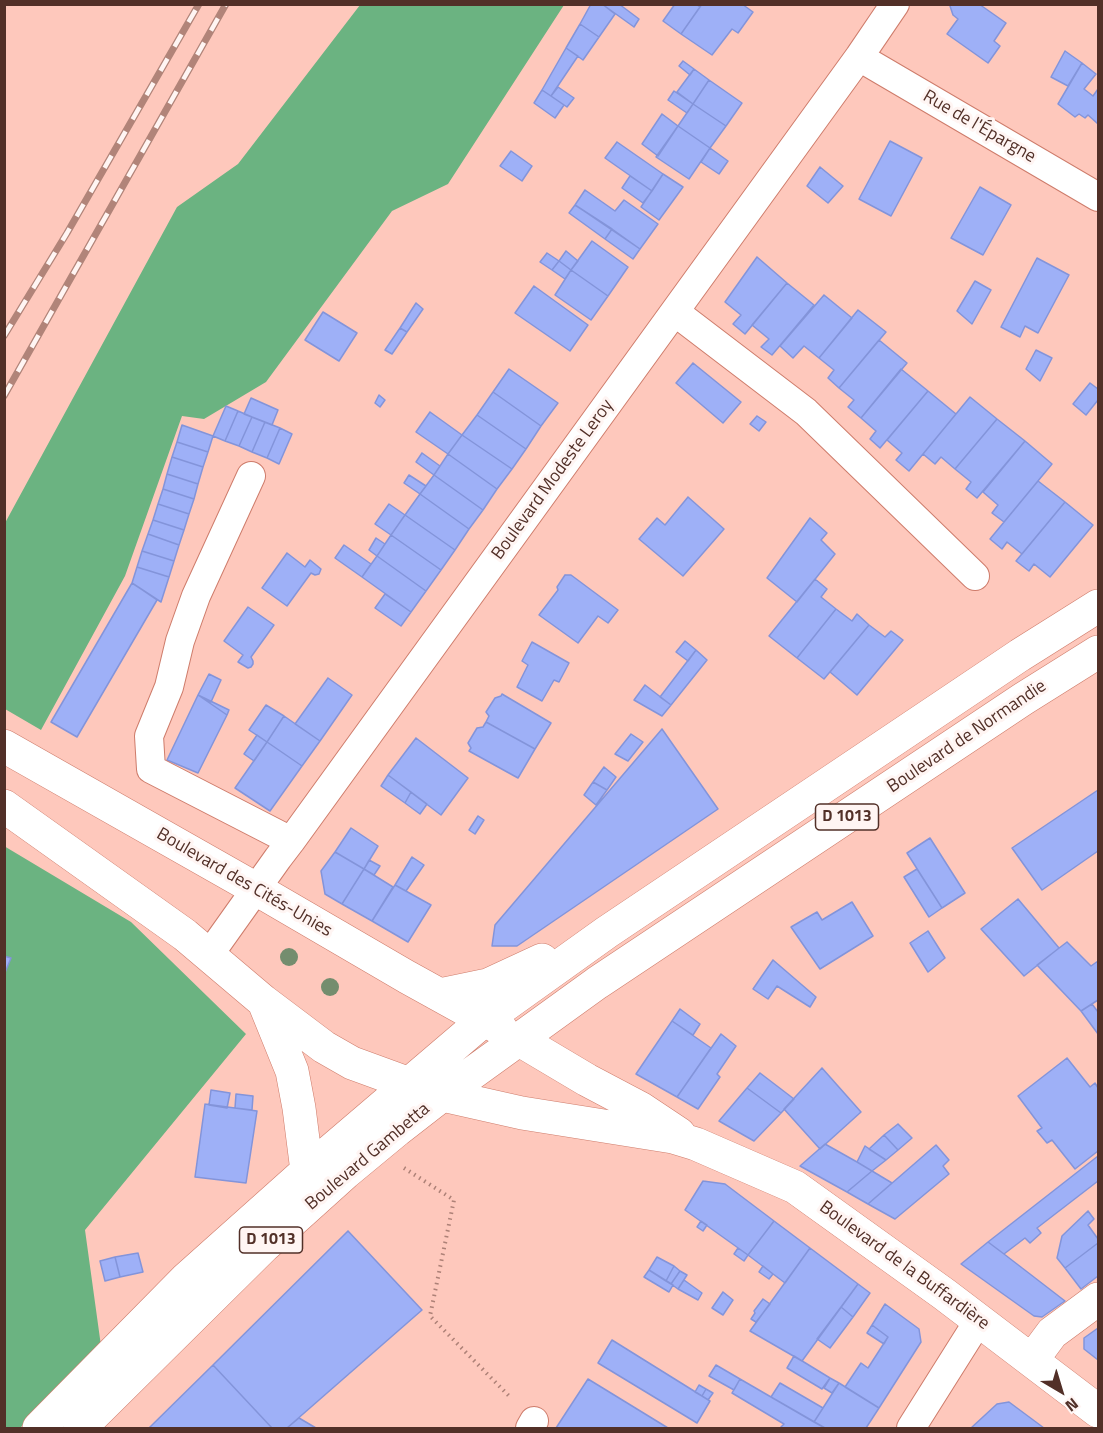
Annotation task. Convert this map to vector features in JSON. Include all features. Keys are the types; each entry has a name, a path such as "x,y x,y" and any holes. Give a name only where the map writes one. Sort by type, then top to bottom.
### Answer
{"main road":[{"name":"D 1013","path":"39,1428 186,1279 307,1171 484,1020 607,932 1020,655 1098,606"},
{"name":"Boulevard de Normandie","path":"597,983 1023,699 1098,652"},
{"name":"Boulevard des Cités-Unies","path":"4,746 518,1039"},
{"path":"4,806 185,934 263,1001 324,1047 352,1063 409,1085"},
{"path":"440,995 488,985 607,932"},
{"name":"Boulevard Gambetta","path":"80,1428 264,1246 345,1173 442,1095 597,983"},
{"path":"263,1001 292,1071 307,1171"},
{"name":"Boulevard de la Buffardière","path":"518,1039 640,1108 696,1144"},
{"name":"Boulevard de la Buffardière","path":"409,1085 522,1113 672,1137 696,1144 795,1187 979,1320 1098,1411"},
{"path":"1032,1360 1052,1333 1098,1299"}],"street":[{"name":"Boulevard Modeste Leroy","path":"209,955 859,57 895,4"},
{"name":"Rue de l'Épargne","path":"859,57 1098,197"},
{"path":"675,312 806,412 975,576"},
{"path":"251,476 196,596 180,641 169,687 149,736 152,769 291,841"},
{"path":"911,1428 979,1320"}],"path":[{"path":"374,1149 454,1200 430,1316 532,1425"}],"green space":[{"path":"360,5 564,5 448,184 392,211 266,382 204,419 182,416 125,576 41,730 5,709 5,523 177,207 238,164"},
{"path":"4,846 131,922 246,1034 85,1230 101,1346 20,1428 4,1428"}],"building":[{"path":"591,4 602,4 615,14 599,37 580,24"},
{"path":"602,4 619,4 639,19 634,27"},
{"path":"675,4 696,4 700,7 681,34 663,21"},
{"path":"702,4 742,4 753,12 738,33 732,29 712,55 681,34"},
{"path":"952,4 979,4 1006,23 994,41 1000,46 988,63 947,34 958,19 953,15 950,6"},
{"path":"580,24 599,37 583,60 566,48"},
{"path":"566,48 578,56 551,96 542,90"},
{"path":"1065,51 1082,63 1068,86 1051,77"},
{"path":"683,61 694,69 690,75 679,66"},
{"path":"1082,63 1096,74 1084,89 1093,96 1098,89 1098,124 1088,115 1085,118 1079,114 1075,117 1058,104"},
{"path":"694,69 709,80 693,104 677,92"},
{"path":"709,80 742,103 726,126 693,104"},
{"path":"558,87 574,98 567,107 551,96"},
{"path":"542,90 564,105 555,118 534,103"},
{"path":"674,91 693,104 687,113 668,100"},
{"path":"693,104 726,126 710,148 678,126"},
{"path":"662,114 678,126 658,156 642,144"},
{"path":"678,126 710,148 689,179 656,157"},
{"path":"890,141 922,158 891,216 859,199"},
{"path":"617,142 663,174 652,191 605,158"},
{"path":"710,148 728,161 719,174 701,162"},
{"path":"511,151 532,166 522,181 500,166"},
{"path":"820,167 843,186 828,203 807,186"},
{"path":"663,174 683,187 659,220 641,207"},
{"path":"630,176 652,191 643,203 622,188"},
{"path":"980,187 1011,205 983,255 951,238"},
{"path":"585,190 615,211 624,200 658,224 640,249 575,205"},
{"path":"575,205 612,229 605,239 569,213"},
{"path":"612,229 640,249 633,259 605,239"},
{"path":"592,241 628,267 608,296 571,270"},
{"path":"566,251 578,261 571,270 559,261"},
{"path":"547,253 559,261 552,270 540,262"},
{"path":"757,257 787,283 745,334 733,324 741,315 725,302"},
{"path":"1037,258 1069,275 1038,333 1025,326 1020,337 1001,327"},
{"path":"559,261 571,270 565,279 552,270"},
{"path":"571,270 608,296 591,320 555,295"},
{"path":"975,281 991,290 972,324 957,311"},
{"path":"787,283 814,305 772,355 761,347 769,339 752,325"},
{"path":"534,286 588,325 570,351 515,313"},
{"path":"824,295 852,318 819,358 804,346 793,358 780,346"},
{"path":"416,303 423,309 407,332 400,328"},
{"path":"858,310 886,332 839,388 828,378 834,370 819,358"},
{"path":"323,312 357,333 339,361 305,340"},
{"path":"400,328 407,332 392,354 385,350"},
{"path":"879,340 907,363 861,418 848,407 854,400 839,388"},
{"path":"1036,350 1052,358 1040,381 1026,369"},
{"path":"693,363 741,402 723,423 676,383"},
{"path":"509,369 558,403 541,426 493,392"},
{"path":"901,369 928,391 880,448 870,439 876,431 861,418"},
{"path":"1090,383 1098,389 1098,400 1086,415 1073,404"},
{"path":"928,391 956,414 909,471 896,460 902,453 887,440"},
{"path":"493,392 541,426 526,449 477,415"},
{"path":"379,395 385,400 380,407 375,403"},
{"path":"970,397 997,419 955,469 941,457 935,464 923,454"},
{"path":"251,398 278,410 272,425 244,414"},
{"path":"226,406 238,411 225,441 213,436"},
{"path":"238,411 252,417 239,446 225,441"},
{"path":"430,412 462,435 448,454 416,432"},
{"path":"477,415 526,449 512,469 462,435"},
{"path":"757,416 766,422 759,431 750,424"},
{"path":"252,417 265,422 252,452 239,446"},
{"path":"997,419 1025,441 977,498 966,489 971,482 955,469"},
{"path":"265,422 280,428 267,458 252,452"},
{"path":"182,425 213,436 208,452 177,442"},
{"path":"280,428 292,434 279,464 267,458"},
{"path":"462,435 512,469 497,489 448,454"},
{"path":"1025,441 1052,464 1004,522 992,513 998,505 983,492"},
{"path":"177,442 208,452 203,467 172,457"},
{"path":"422,453 440,466 434,475 416,462"},
{"path":"448,454 497,489 483,510 434,475"},
{"path":"172,457 203,467 198,484 167,474"},
{"path":"167,474 198,484 194,499 163,489"},
{"path":"409,475 426,486 420,494 404,483"},
{"path":"434,475 483,510 469,529 420,494"},
{"path":"1038,481 1065,502 1022,554 1007,542 1002,549 990,539"},
{"path":"163,489 194,499 189,514 158,504"},
{"path":"420,494 469,529 455,550 405,515"},
{"path":"688,497 724,529 683,576 639,539 657,518 665,525"},
{"path":"1065,502 1093,525 1050,577 1034,564 1029,571 1016,561"},
{"path":"158,504 189,514 184,530 153,520"},
{"path":"389,504 405,515 391,535 375,524"},
{"path":"405,515 455,550 441,570 391,535"},
{"path":"810,518 827,533 821,540 835,554 797,602 767,578"},
{"path":"153,520 184,530 179,545 148,534"},
{"path":"148,534 179,545 174,561 142,551"},
{"path":"391,535 441,570 426,591 377,556"},
{"path":"376,538 385,544 377,556 369,550"},
{"path":"344,545 371,564 362,577 335,558"},
{"path":"142,551 174,561 169,577 137,567"},
{"path":"287,553 305,567 310,560 321,569 319,574 311,573 287,606 262,588"},
{"path":"377,556 426,591 411,612 362,577"},
{"path":"137,567 169,577 161,602 132,583"},
{"path":"565,575 571,575 618,610 608,623 598,616 578,643 539,615 558,590 557,587"},
{"path":"815,579 827,589 821,597 836,609 797,658 769,636"},
{"path":"132,583 157,600 77,737 51,722"},
{"path":"385,594 411,612 401,626 375,608"},
{"path":"248,607 274,625 251,657 253,664 248,668 238,662 243,655 224,641"},
{"path":"836,609 852,621 857,614 869,625 824,679 797,658"},
{"path":"869,625 885,637 891,631 903,640 857,695 830,672"},
{"path":"685,641 696,650 688,661 676,652"},
{"path":"532,642 569,663 559,682 554,680 542,701 517,687 528,665 522,661"},
{"path":"696,650 707,660 671,705 660,697"},
{"path":"209,674 221,680 211,702 198,695"},
{"path":"328,678 352,695 320,741 295,724"},
{"path":"645,685 671,705 662,716 634,700"},
{"path":"502,694 551,723 535,749 486,722 489,716 486,712 495,698"},
{"path":"198,695 227,715 198,773 167,760"},
{"path":"198,695 229,710 227,715"},
{"path":"266,705 284,716 267,742 249,730"},
{"path":"284,716 320,741 302,766 267,742"},
{"path":"486,722 535,749 518,778 469,751 471,748 468,743 477,728 483,727"},
{"path":"662,729 718,809 517,946 492,946 495,925"},
{"path":"631,734 643,742 628,761 615,754"},
{"path":"257,735 267,742 254,761 244,754"},
{"path":"416,738 468,778 441,815 388,775"},
{"path":"267,742 302,766 270,811 235,788"},
{"path":"604,767 616,777 607,790 593,782"},
{"path":"388,775 411,792 405,803 381,786"},
{"path":"593,782 607,790 596,805 584,795"},
{"path":"1098,790 1098,851 1042,890 1012,848"},
{"path":"411,792 427,804 420,814 405,803"},
{"path":"478,816 484,820 475,834 469,830"},
{"path":"351,828 378,846 364,869 335,852"},
{"path":"930,838 965,893 942,908 907,853"},
{"path":"335,852 364,869 342,904 325,894 321,871"},
{"path":"412,857 424,865 406,891 395,885"},
{"path":"369,860 380,866 374,875 364,869"},
{"path":"364,869 393,887 372,921 342,904"},
{"path":"917,869 942,908 929,917 904,877"},
{"path":"395,885 431,905 408,942 372,921"},
{"path":"1018,899 1059,948 1024,976 981,929"},
{"path":"852,902 873,936 820,969 791,927 817,912 822,920"},
{"path":"928,931 945,958 928,972 910,943"},
{"path":"1067,942 1091,966 1098,961 1098,1000 1081,1011 1037,965"},
{"path":"4,956 11,958 4,975"},
{"path":"773,960 816,997 810,1007 777,986 768,999 753,989"},
{"path":"1092,1004 1098,1012 1098,1034 1081,1011"},
{"path":"680,1009 700,1024 693,1035 672,1021"},
{"path":"672,1021 711,1048 677,1097 636,1074"},
{"path":"721,1034 736,1046 717,1074 720,1077 698,1109 677,1097"},
{"path":"1067,1058 1090,1087 1095,1083 1098,1088 1098,1151 1075,1169 1052,1140 1047,1143 1037,1131 1042,1128 1018,1096"},
{"path":"822,1068 861,1112 820,1149 784,1109"},
{"path":"760,1073 794,1099 781,1113 747,1088"},
{"path":"747,1088 781,1113 754,1141 719,1121"},
{"path":"211,1090 230,1093 227,1108 209,1105"},
{"path":"236,1094 253,1096 252,1110 235,1108"},
{"path":"205,1104 257,1111 246,1183 195,1177"},
{"path":"898,1124 912,1138 898,1150 884,1135"},
{"path":"884,1135 898,1150 886,1160 869,1149"},
{"path":"825,1144 872,1171 847,1192 800,1166"},
{"path":"936,1145 949,1160 943,1166 949,1174 895,1219 868,1204"},
{"path":"865,1146 886,1160 872,1171 857,1162"},
{"path":"1098,1156 1098,1181 1037,1228 1041,1233 1030,1243 1025,1238 1004,1254 988,1242"},
{"path":"872,1171 892,1183 868,1204 847,1192"},
{"path":"703,1181 725,1184 774,1221 748,1255 685,1210"},
{"path":"1088,1211 1094,1219 1088,1225 1098,1239 1098,1243 1065,1268 1057,1258 1062,1236"},
{"path":"701,1221 707,1225 703,1231 697,1227"},
{"path":"774,1221 810,1248 785,1283 748,1255"},
{"path":"348,1231 422,1310 287,1428 272,1428 213,1365"},
{"path":"988,1242 1065,1301 1042,1317 1034,1316 961,1264"},
{"path":"1098,1243 1098,1276 1081,1289 1065,1268"},
{"path":"738,1248 748,1255 744,1261 734,1254"},
{"path":"810,1248 858,1284 802,1361 750,1331"},
{"path":"138,1253 143,1272 120,1277 115,1257"},
{"path":"115,1257 120,1277 105,1281 100,1261"},
{"path":"657,1257 674,1266 666,1281 649,1270"},
{"path":"674,1266 680,1271 671,1284 666,1281"},
{"path":"763,1266 773,1274 769,1279 759,1272"},
{"path":"649,1270 673,1285 669,1292 644,1277"},
{"path":"680,1271 687,1275 678,1289 671,1284"},
{"path":"684,1280 702,1293 698,1300 678,1289"},
{"path":"858,1284 870,1293 853,1317 841,1307"},
{"path":"723,1292 733,1300 723,1315 712,1308"},
{"path":"763,1299 770,1304 756,1322 751,1319"},
{"path":"885,1304 919,1329 921,1342 879,1408 845,1387 861,1363 868,1368 888,1337 872,1325"},
{"path":"841,1307 853,1317 830,1348 817,1339"},
{"path":"872,1325 888,1337 884,1344 867,1333"},
{"path":"1098,1328 1098,1360 1084,1349 1084,1338"},
{"path":"612,1340 710,1401 697,1423 598,1363"},
{"path":"794,1356 830,1378 822,1389 787,1368"},
{"path":"213,1365 272,1428 149,1428"},
{"path":"716,1365 740,1379 734,1390 709,1376"},
{"path":"830,1378 839,1383 832,1393 824,1388"},
{"path":"588,1379 668,1428 556,1428"},
{"path":"740,1379 825,1428 780,1428 784,1424 732,1393"},
{"path":"780,1383 823,1408 814,1422 771,1397"},
{"path":"839,1383 879,1408 866,1428 825,1428 814,1422"},
{"path":"699,1385 706,1389 702,1396 695,1392"},
{"path":"706,1389 713,1393 708,1400 702,1396"},
{"path":"1009,1402 1044,1428 971,1428 997,1404"},
{"path":"299,1418 316,1428 287,1428"}],"railway":[{"path":"4,336 67,233 199,4"},
{"path":"4,396 226,4"}]}
